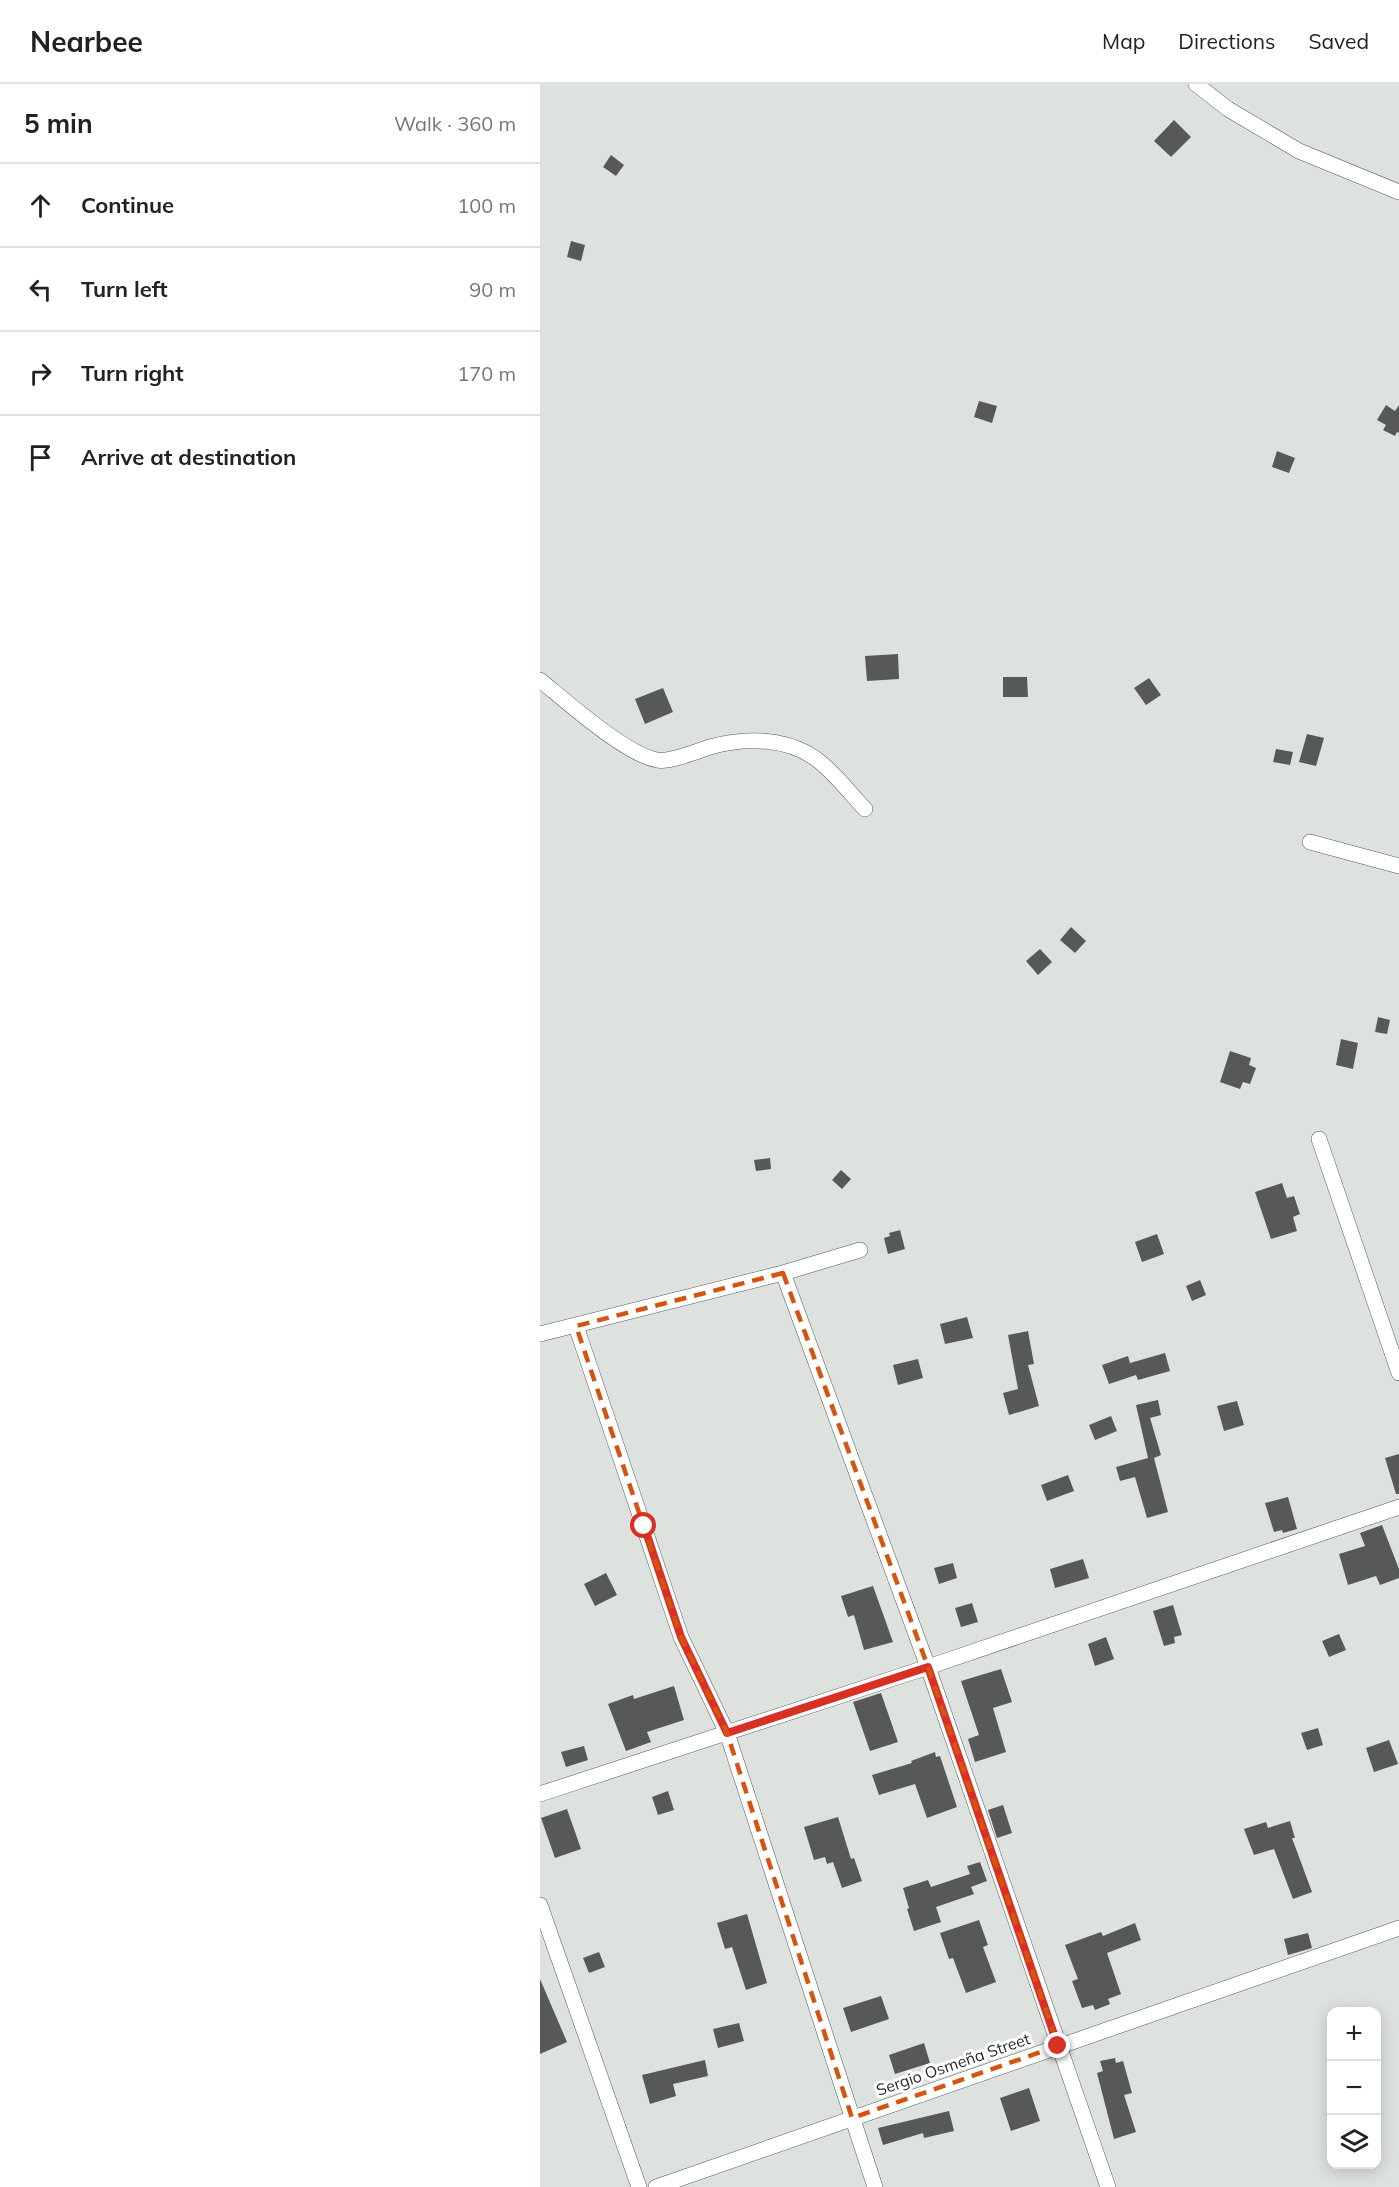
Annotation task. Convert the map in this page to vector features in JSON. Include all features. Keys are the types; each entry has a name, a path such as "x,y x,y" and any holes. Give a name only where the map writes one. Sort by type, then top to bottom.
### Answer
{"street":[{"path":"1196,84 1228,109 1299,151 1399,192"},
{"path":"540,680 582,714 641,756 660,761 724,743 770,741 796,749 819,761 865,809"},
{"path":"1310,842 1399,866"},
{"path":"1319,1139 1399,1373"},
{"path":"540,1334 783,1273 860,1250"},
{"path":"783,1273 928,1667 1108,2187"},
{"path":"576,1326 681,1637 727,1733 875,2187"},
{"path":"540,1794 928,1667 1399,1507"},
{"path":"540,1905 639,2187"},
{"name":"Sergio Osmeña Street","path":"656,2187 1399,1928"}],"highlighted area":[{"path":"783,1273 928,1667 1058,2046 852,2118 727,1733 681,1637 576,1326"}],"building":[{"path":"1174,120 1191,137 1171,157 1154,141"},
{"path":"611,155 624,165 616,176 603,167"},
{"path":"571,241 585,245 581,261 567,257"},
{"path":"979,401 997,406 992,423 974,417"},
{"path":"1386,405 1395,411 1399,405 1399,433 1397,432 1395,436 1383,430 1386,425 1377,420"},
{"path":"1277,451 1295,458 1289,473 1272,467"},
{"path":"898,654 899,679 867,681 865,656"},
{"path":"1003,677 1027,677 1028,697 1003,697"},
{"path":"1149,678 1161,695 1146,705 1134,688"},
{"path":"663,688 673,712 645,724 635,699"},
{"path":"1307,734 1324,738 1316,766 1299,762"},
{"path":"1276,749 1293,752 1290,765 1273,762"},
{"path":"1071,927 1086,941 1075,953 1060,940"},
{"path":"1040,949 1052,962 1038,975 1026,961"},
{"path":"1378,1017 1390,1020 1387,1034 1375,1032"},
{"path":"1341,1039 1358,1043 1353,1069 1336,1065"},
{"path":"1230,1051 1251,1058 1249,1065 1256,1068 1250,1084 1243,1082 1240,1089 1220,1082"},
{"path":"770,1158 771,1169 756,1171 754,1160"},
{"path":"841,1170 851,1179 842,1189 832,1180"},
{"path":"1282,1183 1287,1198 1294,1196 1300,1214 1293,1217 1297,1231 1271,1239 1255,1192"},
{"path":"900,1230 905,1249 888,1254 884,1238 890,1236 889,1233"},
{"path":"1157,1234 1164,1254 1142,1262 1135,1242"},
{"path":"1200,1280 1206,1295 1192,1301 1186,1286"},
{"path":"967,1317 973,1338 945,1344 940,1324"},
{"path":"1028,1331 1034,1364 1028,1365 1039,1406 1009,1415 1003,1393 1018,1389 1008,1335"},
{"path":"1165,1353 1170,1371 1138,1380 1136,1375 1109,1384 1102,1365 1128,1356 1130,1363"},
{"path":"918,1359 923,1378 898,1385 893,1365"},
{"path":"1158,1400 1161,1415 1150,1418 1161,1455 1154,1458 1168,1512 1147,1518 1135,1477 1120,1481 1116,1467 1148,1458 1136,1405"},
{"path":"1237,1401 1244,1425 1224,1431 1217,1406"},
{"path":"1111,1416 1117,1431 1095,1440 1089,1425"},
{"path":"1399,1454 1399,1494 1396,1494 1385,1458"},
{"path":"1068,1475 1074,1491 1047,1501 1041,1485"},
{"path":"1288,1497 1297,1529 1283,1533 1282,1530 1274,1532 1265,1503"},
{"path":"1382,1525 1399,1569 1399,1578 1380,1585 1376,1576 1348,1585 1339,1554 1365,1546 1360,1533"},
{"path":"1083,1559 1089,1578 1055,1588 1050,1569"},
{"path":"953,1563 957,1578 939,1584 934,1568"},
{"path":"606,1573 617,1595 595,1606 584,1584"},
{"path":"873,1586 893,1642 864,1650 854,1615 848,1617 841,1596"},
{"path":"972,1603 978,1622 961,1627 955,1608"},
{"path":"1173,1605 1182,1635 1174,1637 1175,1643 1164,1646 1153,1611"},
{"path":"1339,1634 1346,1650 1329,1657 1322,1641"},
{"path":"1106,1637 1114,1659 1095,1666 1088,1644"},
{"path":"1001,1669 1012,1702 993,1708 1006,1752 975,1762 968,1739 979,1735 961,1681"},
{"path":"674,1686 684,1720 647,1732 651,1742 626,1751 608,1704 633,1695 634,1699"},
{"path":"881,1693 898,1742 870,1751 853,1702"},
{"path":"1318,1728 1323,1745 1307,1750 1301,1733"},
{"path":"1389,1740 1398,1764 1374,1772 1366,1748"},
{"path":"584,1746 588,1760 566,1767 561,1752"},
{"path":"935,1752 936,1757 940,1756 957,1807 927,1818 915,1784 879,1795 872,1775 912,1763 911,1761"},
{"path":"668,1791 674,1810 658,1815 652,1797"},
{"path":"1003,1805 1012,1833 997,1838 988,1810"},
{"path":"567,1809 581,1849 555,1858 541,1818"},
{"path":"838,1817 851,1859 854,1858 862,1881 842,1888 833,1862 827,1864 825,1857 814,1860 804,1827"},
{"path":"1290,1821 1295,1838 1292,1838 1312,1892 1293,1899 1274,1849 1254,1855 1244,1829 1266,1822 1268,1828"},
{"path":"980,1862 987,1881 971,1887 974,1894 936,1907 941,1922 914,1931 903,1888 928,1880 931,1887 970,1874 967,1866"},
{"path":"747,1914 767,1983 746,1990 732,1947 725,1949 717,1923"},
{"path":"979,1920 988,1945 983,1947 996,1982 966,1993 953,1958 949,1959 940,1933"},
{"path":"1135,1923 1141,1940 1107,1953 1121,1994 1108,1999 1110,2004 1095,2010 1093,2005 1082,2008 1072,1981 1078,1979 1065,1945 1101,1932 1103,1936"},
{"path":"1308,1933 1312,1948 1288,1955 1284,1939"},
{"path":"599,1952 605,1967 589,1973 583,1958"},
{"path":"540,1979 567,2042 540,2054"},
{"path":"881,1996 889,2019 851,2032 843,2008"},
{"path":"739,2023 744,2041 718,2048 713,2029"},
{"path":"924,2043 930,2063 895,2074 889,2055"},
{"path":"1115,2058 1116,2063 1123,2061 1132,2093 1124,2095 1136,2132 1114,2139 1097,2073 1103,2071 1100,2061"},
{"path":"705,2060 708,2076 673,2084 676,2096 650,2104 642,2075"},
{"path":"1029,2088 1040,2121 1011,2131 1000,2098"},
{"path":"949,2111 954,2131 924,2138 923,2133 883,2145 878,2128"}],"route":[{"path":"644,1526 681,1637 727,1733 928,1667 1058,2046"}]}
